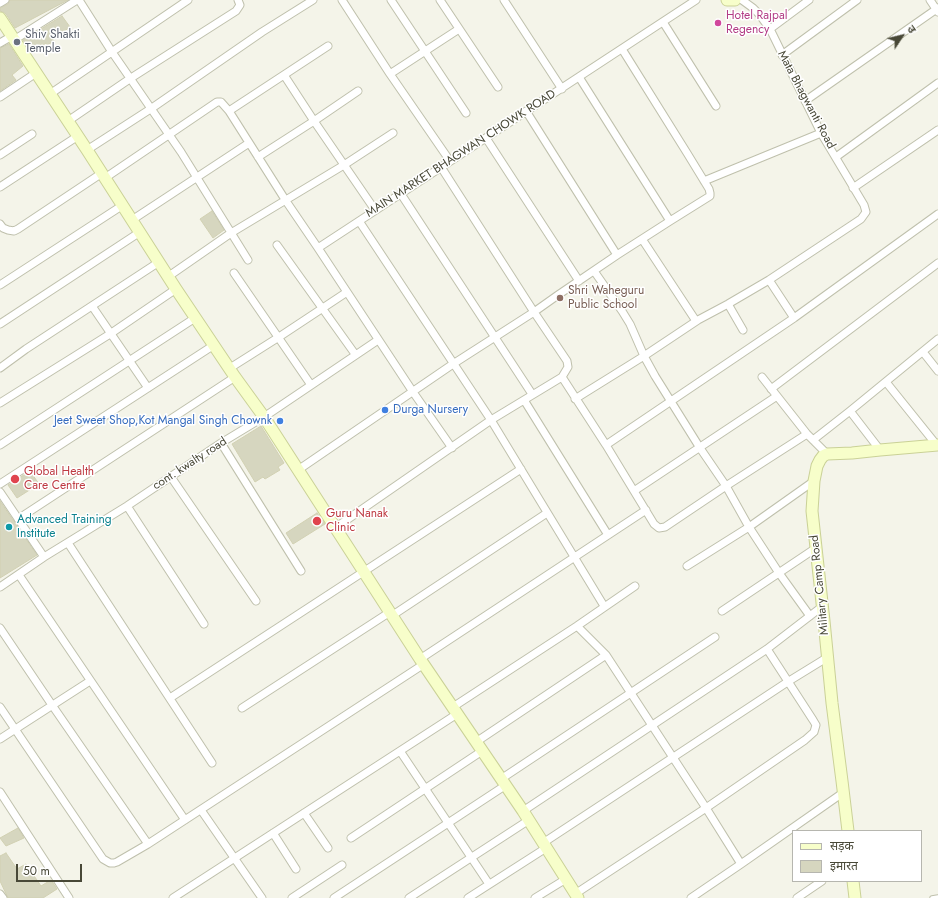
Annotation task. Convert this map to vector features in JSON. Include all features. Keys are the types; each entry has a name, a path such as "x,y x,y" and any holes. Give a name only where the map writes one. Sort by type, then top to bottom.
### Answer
{"street":[{"path":"0,4 5,0"},
{"path":"0,43 13,38 78,0 112,52 152,108 197,177 230,233 248,260"},
{"path":"50,94 188,0"},
{"path":"68,121 236,10 240,5 238,0"},
{"path":"87,150 152,108 262,32 313,0"},
{"path":"342,0 450,162"},
{"path":"391,0 466,113"},
{"path":"440,0 498,87"},
{"path":"504,0 562,89"},
{"name":"MAIN MARKET BHAGWAN CHOWK ROAD","path":"318,248 696,0"},
{"path":"727,0 735,0"},
{"name":"Mata Bhagwanti Road","path":"742,0 760,14 770,29 821,133 864,205 866,212 861,219 769,280"},
{"path":"770,29 808,0"},
{"path":"782,55 857,0"},
{"path":"805,101 937,10 930,0"},
{"path":"0,18 104,175 176,289 264,417 391,614 529,820 576,896 805,740 814,732 816,725 815,722 767,649"},
{"path":"663,22 716,106"},
{"path":"390,74 459,29"},
{"path":"229,111 328,46"},
{"path":"298,470 453,364 496,338 642,238 710,196 709,189 622,49"},
{"path":"0,97 36,73"},
{"path":"284,75 375,210"},
{"path":"579,77 670,220"},
{"path":"836,157 938,83"},
{"path":"258,157 358,91"},
{"path":"0,224 3,228 8,230 14,231 18,229 169,135 219,101 223,103 229,111 286,201 452,448"},
{"path":"526,112 617,255"},
{"path":"853,188 938,130"},
{"path":"704,181 821,133"},
{"path":"0,155 32,134"},
{"path":"168,276 230,233 286,201 393,134"},
{"path":"0,186 78,136"},
{"path":"486,138 579,281"},
{"path":"132,220 249,143"},
{"path":"335,528 491,420 562,377 568,367 567,361 534,312 442,167"},
{"path":"401,194 532,394"},
{"path":"0,285 123,205"},
{"path":"606,445 794,318 938,214"},
{"path":"358,221 491,420 604,606"},
{"path":"0,324 140,232"},
{"path":"642,238 696,321"},
{"path":"277,245 356,354"},
{"path":"0,368 26,349 159,262"},
{"path":"771,389 938,263"},
{"path":"594,271 630,324 644,356 655,376 700,448 726,486 749,527 779,573 810,616"},
{"path":"234,273 311,385"},
{"path":"575,399 644,356 696,321 769,280 794,318"},
{"path":"0,403 110,334 176,289"},
{"path":"18,519 347,292"},
{"path":"728,304 743,330"},
{"path":"92,306 148,388"},
{"path":"0,445 196,318"},
{"path":"813,440 938,339"},
{"name":"cont. kwalty road","path":"0,587 44,557 127,506 221,443 264,417 378,340"},
{"path":"0,484 214,345"},
{"path":"923,352 938,372"},
{"path":"562,377 606,445 654,524 659,528 665,527 807,434"},
{"path":"762,377 807,434 827,454 852,453 936,443"},
{"path":"886,382 936,443"},
{"path":"634,491 777,396"},
{"path":"524,400 608,534"},
{"path":"850,411 880,450"},
{"path":"221,443 301,571"},
{"name":"Military Camp Road","path":"827,454 823,456 817,466 814,481 812,512 832,703 848,830"},
{"path":"170,698 520,469"},
{"path":"172,476 256,602"},
{"path":"688,566 749,527 814,481"},
{"path":"0,492 44,557"},
{"path":"127,506 204,624"},
{"path":"0,707 103,859 110,864 117,862 201,810 608,534 646,510"},
{"path":"242,708 547,513"},
{"path":"68,542 212,763"},
{"path":"722,611 816,548"},
{"path":"19,574 185,820"},
{"path":"177,897 234,858 400,751 455,710 635,586"},
{"path":"522,811 767,649 819,609"},
{"path":"577,626 606,655 741,864"},
{"path":"0,628 148,844"},
{"path":"334,898 448,822 503,782 715,637"},
{"path":"351,838 425,788 479,746 606,655"},
{"path":"468,898 673,758 789,681 828,658"},
{"path":"0,739 90,681"},
{"path":"400,751 489,884"},
{"path":"0,792 69,898"},
{"path":"691,898 844,792"},
{"path":"201,810 262,898"},
{"path":"304,813 328,848"},
{"path":"409,898 529,820"},
{"path":"273,833 296,869"},
{"path":"292,898 342,865"},
{"path":"535,898 566,879"},
{"path":"797,898 821,882"},
{"path":"853,882 855,898"},
{"path":"0,894 3,898"}],"lane":[{"path":"932,898 938,897"}],"building":[{"path":"10,0 68,0 15,28 6,14 0,11 0,8 8,4"},
{"path":"62,16 70,27 60,34 61,36 52,38 54,41 47,45 46,43 31,53 23,40"},
{"path":"9,44 23,66 12,75 16,80 0,91 0,48"},
{"path":"212,211 224,230 213,238 200,219"},
{"path":"261,426 284,463 278,467 280,470 265,479 263,477 255,482 232,444"},
{"path":"30,471 39,484 17,498 8,485"},
{"name":"Advanced Training Institute","path":"0,501 37,555 0,578"},
{"path":"317,513 325,524 293,544 286,533"},
{"path":"18,828 24,838 6,846 0,838"},
{"path":"6,853 17,869 26,864 41,886 51,880 57,889 43,898 8,898 0,881 0,856"}],"place":[{"name":"Hotel Rajpal Regency","path":"718,23"},
{"name":"Shiv Shakti Temple","path":"17,42"},
{"name":"Shri Waheguru Public School","path":"560,298"},
{"name":"Durga Nursery","path":"385,410"},
{"name":"Jeet Sweet Shop,Kot Mangal Singh Chownk","path":"280,421"},
{"name":"Global Health Care Centre","path":"15,479"},
{"name":"Guru Nanak Clinic","path":"317,521"},
{"name":"Advanced Training Institute","path":"9,527"}]}
